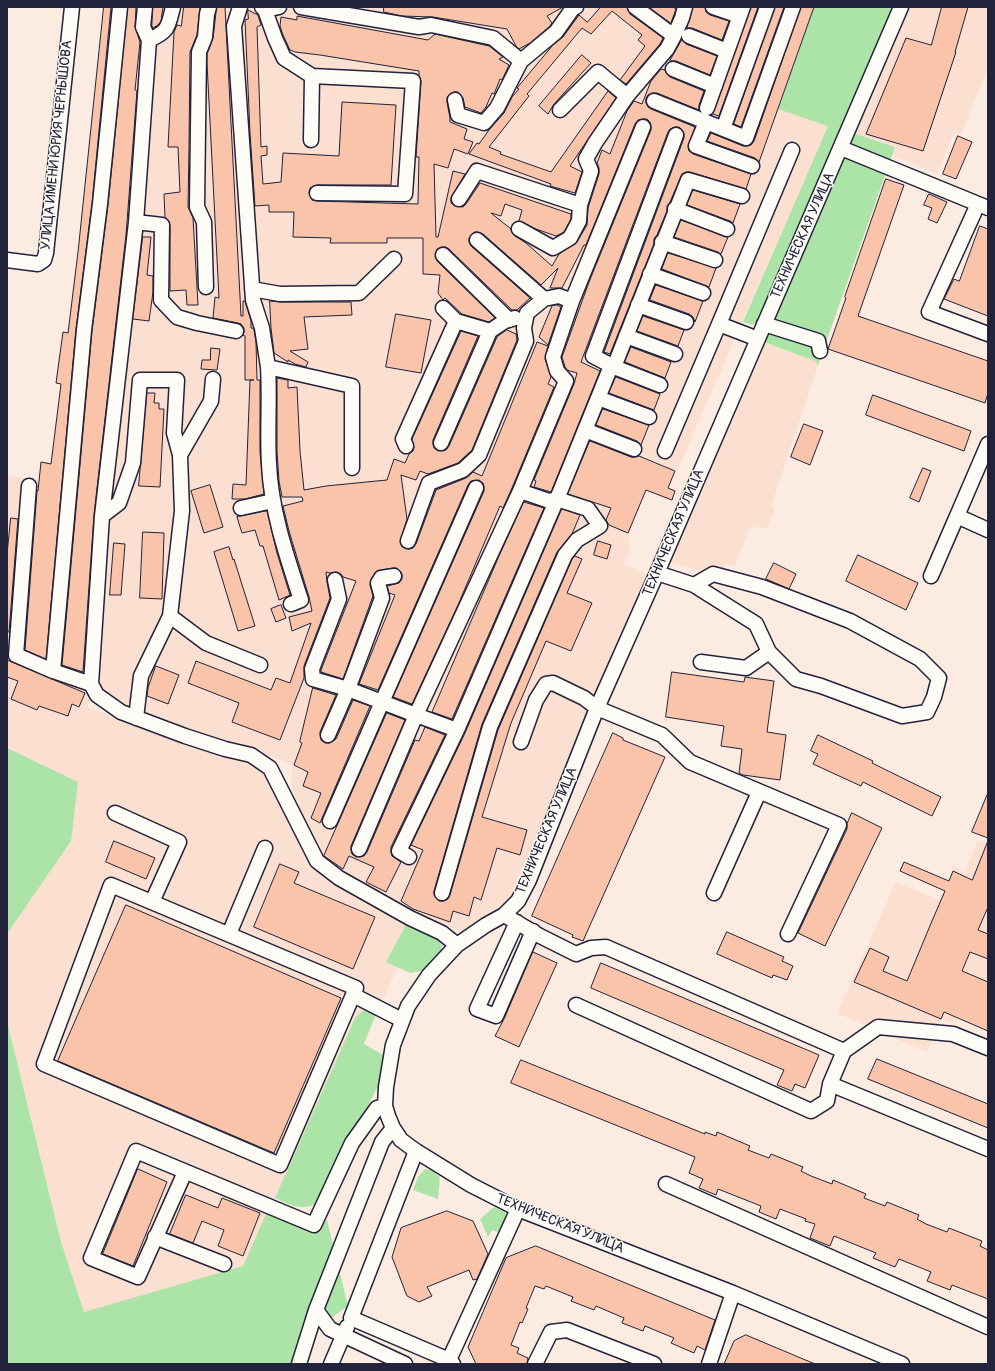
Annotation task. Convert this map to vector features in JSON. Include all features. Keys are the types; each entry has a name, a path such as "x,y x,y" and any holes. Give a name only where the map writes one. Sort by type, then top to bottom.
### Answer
{"street":[{"name":"УЛИЦА ИМЕНИ ЮРИЯ ЧЕРНЫШОВА","path":"8,263 38,264 44,260 46,253 72,7"},
{"path":"53,671 84,330 100,204 120,7"},
{"path":"145,7 143,27 149,40 136,222 102,516 91,684 97,695 121,712 225,749 251,755 270,768 317,861 339,878 410,918 442,933 457,946"},
{"path":"149,40 160,35 168,28 172,7"},
{"path":"206,287 204,222 197,207 199,52 205,37 209,7"},
{"path":"240,7 234,26 252,289 253,300 262,328 268,367 268,465 273,500 285,553 301,600 291,604"},
{"path":"301,7 419,27 431,25 493,38 521,60"},
{"path":"455,100 458,115 484,123 497,108 521,60 556,32 573,8 576,7"},
{"path":"635,7 674,36"},
{"path":"519,229 553,248 570,238 579,221 580,204 591,171 586,159 627,96 667,49 682,18 685,7"},
{"path":"713,7 741,12 696,146 752,166"},
{"path":"723,129 767,7"},
{"path":"654,101 707,115 723,129 746,138 793,7"},
{"name":"ТЕХНИЧЕСКАЯ УЛИЦА","path":"901,7 657,573 597,708 529,880 518,901 504,915 486,925 457,946 429,975 408,1006 393,1045 386,1087 385,1106 393,1128 401,1140 471,1185 518,1209 733,1293 902,1364"},
{"path":"269,8 275,38 284,58 312,76 413,81 405,194 317,193"},
{"path":"689,36 728,51"},
{"path":"673,69 715,86"},
{"path":"560,110 598,72 627,96"},
{"path":"311,140 312,76"},
{"path":"359,849 416,715 520,491 566,381 557,371 552,357 572,301 643,128"},
{"path":"660,385 614,367 593,356 676,135"},
{"path":"841,148 983,206 930,312 988,334"},
{"path":"665,451 792,150"},
{"path":"459,199 477,171 580,204"},
{"path":"409,857 399,851 457,730 557,499 609,371 614,367 675,209 688,180 742,196"},
{"path":"675,209 727,229"},
{"path":"136,222 162,225 161,300 177,317 197,323 236,331"},
{"path":"477,240 544,300"},
{"path":"662,242 715,260"},
{"path":"442,255 509,320"},
{"path":"252,289 280,294 359,293 394,259"},
{"path":"650,274 703,293"},
{"path":"441,443 490,331 505,321 527,313 544,300 559,296 572,301"},
{"path":"638,305 686,322"},
{"path":"443,308 456,321 490,331"},
{"path":"408,541 429,483 463,470 479,455 526,341 524,328 527,313"},
{"path":"406,446 403,439 456,321"},
{"path":"719,324 758,339"},
{"path":"764,324 818,340 820,350"},
{"path":"626,336 675,354"},
{"path":"268,367 352,386 352,468"},
{"path":"180,455 211,401 213,379"},
{"path":"102,516 119,503 133,463 140,380 177,380 174,433 180,455 182,511 170,616 140,676 136,718"},
{"path":"598,398 649,417"},
{"path":"585,430 634,449"},
{"path":"931,576 988,444"},
{"path":"29,486 16,655 53,671 91,684"},
{"path":"330,821 476,488"},
{"path":"442,893 490,727 565,555 577,540 600,526 588,509 557,499 549,501 520,491"},
{"path":"240,508 273,500"},
{"path":"957,516 988,530"},
{"path":"657,573 694,585 756,624 769,652 796,679 821,686 902,716 927,712 934,697 939,678 920,658 850,621 762,587 713,574 694,585"},
{"path":"328,735 348,689 382,598 378,583 381,578 394,576"},
{"path":"335,580 339,599 312,669 313,679 348,689 457,730"},
{"path":"170,616 206,643 260,665"},
{"path":"701,662 746,668 769,652"},
{"path":"521,742 536,700 546,684 553,683 584,698 597,708 662,735 690,762 839,825 788,934"},
{"path":"714,893 759,792"},
{"path":"115,813 179,842 152,902"},
{"path":"229,934 265,848"},
{"path":"111,885 229,934 356,988 280,1165 44,1064 111,885"},
{"path":"504,915 540,936 576,954 591,948 606,947 844,1051"},
{"path":"517,922 478,1008 496,1016 533,931"},
{"path":"353,995 402,1020"},
{"path":"576,1005 811,1111 827,1101 830,1084 844,1051 878,1027 953,1034 988,1048"},
{"path":"830,1084 988,1149"},
{"path":"185,1172 138,1277 91,1258 136,1151 314,1225 352,1143 377,1108 385,1106"},
{"path":"299,1364 316,1310 382,1142 393,1128"},
{"path":"331,1364 351,1318 416,1151"},
{"path":"666,1184 988,1327"},
{"path":"351,1318 450,1363 518,1209"},
{"path":"155,1237 224,1264"},
{"path":"709,1364 733,1293"},
{"path":"316,1310 330,1329 405,1364"},
{"path":"534,1364 552,1332 566,1330 654,1364"}],"shaded area":[{"path":"104,7 814,7 828,126 677,471 657,463 628,533 630,549 624,564 649,575 515,893 506,905 463,931 413,915 320,860 298,816 291,782 293,765 126,705 95,685 87,707 220,756 249,761 265,772 316,866 408,921 387,962 398,967 376,1014 355,1018 243,1266 84,1312 61,1242 7,1021 7,934 71,841 10,750 7,748 7,476 39,480 41,462 51,464 61,384 56,383 63,332 68,333"},
{"path":"907,7 988,7 988,67 961,135 954,132 937,174 892,155 895,147 853,133"},
{"path":"764,342 815,361 818,365 771,506 775,509 766,529 750,526 735,566 726,564 721,576 669,562"},
{"path":"978,841 986,843 983,854 988,856 988,1031 957,1018 954,1023 941,1019 927,1052 837,1013 896,882 940,900 954,867 964,872"}],"green space":[{"path":"814,7 895,7 759,321 752,325 743,322 828,126 778,109"},
{"path":"853,133 895,147 818,365 815,361 764,342"},
{"path":"7,748 78,782 71,841 7,934"},
{"path":"408,921 439,941 442,945 441,953 423,971 410,973 386,962"},
{"path":"364,1010 376,1014 364,1044 385,1056 382,1076 378,1086 319,1203 302,1207 286,1203 275,1198 355,1018"},
{"path":"7,1021 61,1242 84,1312 243,1266 266,1214 286,1221 318,1225 327,1220 348,1306 297,1342 291,1364 7,1364"},
{"path":"425,1169 431,1170 440,1177 438,1199 413,1190 418,1177"},
{"path":"494,1207 505,1212 507,1221 504,1234 492,1230 488,1237 480,1219"}],"building":[{"path":"104,7 111,7 92,203 76,329 46,659 25,650 37,491 41,462 51,464 61,384 56,383 63,332 68,333"},
{"path":"128,7 136,7 135,27 140,42 135,90 137,91 126,235 94,515 83,672 62,665 92,331 108,205"},
{"path":"153,7 163,7 161,21 153,28 152,26"},
{"path":"184,7 200,7 197,35 190,52 188,207 193,218 198,305 187,305 186,290 170,291 170,225 169,221 165,217 164,194 180,192 178,147 168,147 174,32 177,25 181,26"},
{"path":"217,7 225,7 241,316 243,316 243,301 245,301 251,321 251,328 254,330 256,342 257,380 260,380 260,452 264,494 245,499 232,499 233,484 246,485 250,380 245,380 244,328 238,323 213,318 215,297 219,298 207,54 213,38"},
{"path":"384,7 563,7 547,16 552,23 550,26 530,43 519,49 507,29 433,17 402,16 384,12"},
{"path":"601,7 627,7 630,14 663,38 660,44 626,84 620,80 645,46 638,40 642,35 612,11 591,34 582,28 527,94 529,96 489,147 501,152 500,154 551,172 608,91 616,98 570,166 582,172 575,193 550,186 551,184 469,154 504,113 512,97 519,89 517,88 553,45 563,37 579,15 587,22"},
{"path":"649,7 673,7 676,9 671,23"},
{"path":"693,7 705,7 706,12 710,15 729,21 722,40 692,28 687,28"},
{"path":"751,7 758,7 719,116 713,114"},
{"path":"775,7 784,7 741,127 734,124"},
{"path":"801,7 814,7 759,162 755,158 707,141 711,133 743,146 751,145 754,141"},
{"path":"942,7 968,7 956,52 923,151 866,134 906,38 931,45"},
{"path":"248,10 258,15 261,25 257,27 261,147 267,146 267,155 261,156 263,184 281,182 283,153 339,156 342,102 396,105 391,185 317,185 310,188 309,193 312,200 317,201 418,204 419,157 416,157 421,81 419,71 290,50 280,26 281,17 297,20 297,16 428,40 435,34 489,46 503,57 499,59 509,65 502,80 500,79 494,94 492,93 486,107 481,113 465,107 463,98 458,92 453,92 447,97 450,122 467,129 464,139 473,142 468,154 454,149 448,168 434,164 436,237 438,237 453,171 465,174 451,198 451,203 455,206 463,207 480,183 571,214 571,219 564,232 556,236 519,221 522,210 505,204 501,216 491,213 511,229 515,236 526,243 552,266 559,254 577,242 587,225 588,208 599,174 597,163 602,150 610,154 627,111 634,101 642,104 651,81 661,69 665,70 670,77 704,91 699,105 699,110 657,93 648,95 646,98 646,103 651,109 695,127 688,147 689,151 693,154 751,174 746,189 690,172 682,174 667,206 667,211 654,239 654,244 610,354 604,352 684,138 684,133 679,127 670,129 581,362 600,371 551,492 534,487 536,481 534,480 574,384 577,373 567,370 562,357 589,282 651,130 650,122 647,119 642,119 638,120 635,124 586,245 584,245 562,288 550,288 558,268 541,285 483,234 474,232 469,238 471,246 530,298 517,310 512,310 449,249 446,247 441,247 437,249 435,257 437,261 495,318 489,322 462,314 445,298 443,300 438,293 440,275 423,274 423,238 387,238 387,243 330,243 331,238 293,237 294,212 269,212 269,205 255,206 245,20 248,19"},
{"path":"682,40 686,44 717,56 710,75 676,61 670,61"},
{"path":"582,55 591,63 554,104 548,114 539,106"},
{"path":"958,136 972,142 956,179 943,174"},
{"path":"886,179 904,185 858,316 988,361 988,393 985,403 828,349"},
{"path":"693,190 740,204 733,223 687,205"},
{"path":"929,194 947,202 937,223 928,219 932,208 924,205"},
{"path":"681,220 728,237 721,254 674,237"},
{"path":"980,226 988,229 988,316 944,299 954,279 959,281"},
{"path":"143,237 151,237 147,275 153,276 153,292 149,321 133,319"},
{"path":"668,253 716,268 709,287 662,269"},
{"path":"656,285 703,301 695,322 693,317 689,314 650,300"},
{"path":"270,301 351,302 352,315 304,317 308,349 290,351 308,362 306,367 288,360 288,362 274,353"},
{"path":"557,305 561,307 548,345 539,337 552,306"},
{"path":"396,314 431,320 421,373 386,367"},
{"path":"643,316 684,330 678,346 637,331"},
{"path":"507,330 516,334 517,340 472,450 458,463 428,474 420,471 416,480 401,475 407,519 400,542 402,547 409,549 413,548 416,544 436,490 466,478 473,472 482,476 537,342 548,346 545,359 551,377 548,384 554,387 512,488 503,508 500,506 458,605 412,704 393,697 484,491 483,483 479,480 471,481 468,485 378,690 359,684 395,595 389,593 387,586 399,583 402,579 402,574 397,568 393,568 377,571 371,579 370,585 373,596 343,679 321,672 321,670 356,581 343,577 337,572 326,572 330,598 304,666 304,678 280,740 232,722 239,703 188,683 196,661 271,690 276,678 290,683 311,623 292,631 289,617 312,611 283,506 303,501 302,497 282,497 279,481 277,452 277,378 288,380 288,388 297,387 300,451 304,490 326,486 387,480 394,459 405,463 409,454 413,451 414,447 412,439 461,331 478,336 433,440 434,448 438,451 446,450 449,446 497,337"},
{"path":"631,347 671,362 665,378 625,362"},
{"path":"211,348 220,349 217,370 201,369 202,360 210,360"},
{"path":"616,377 660,394 654,410 609,393"},
{"path":"147,393 155,393 154,403 159,403 159,409 164,409 160,487 139,486"},
{"path":"873,395 971,431 964,451 866,415"},
{"path":"603,409 649,425 641,445 637,441 596,425"},
{"path":"804,424 823,431 810,465 791,457"},
{"path":"590,441 631,457 639,456 675,471 668,488 675,491 672,500 646,490 628,533 609,525 606,520 611,508 568,494"},
{"path":"923,468 931,471 919,502 910,498"},
{"path":"210,485 223,527 204,533 191,491"},
{"path":"524,502 544,508 452,719 432,712 499,556"},
{"path":"562,509 580,515 572,534 557,552 482,724 434,891 434,895 439,901 448,899 450,895 498,730 572,559 575,556 582,559 567,593 592,603 571,651 546,641 511,723 482,817 527,830 520,855 497,848 481,900 474,897 469,916 453,911 450,922 413,909 401,901 423,850 411,845 465,733"},
{"path":"267,511 277,553 290,595 279,600 263,546 260,546 255,530 242,533 237,517"},
{"path":"11,518 18,519 9,632 7,632 7,555"},
{"path":"143,532 164,533 162,599 140,598"},
{"path":"598,541 611,545 607,559 594,555"},
{"path":"114,543 125,544 121,595 110,595"},
{"path":"229,547 255,626 238,631 214,552"},
{"path":"858,555 918,583 906,610 846,581"},
{"path":"774,563 796,574 789,589 766,579"},
{"path":"281,605 286,618 276,622 271,609"},
{"path":"7,660 85,693 79,707 72,704 68,716 39,706 37,710 11,699 18,681 7,677"},
{"path":"156,666 179,675 168,704 147,696 148,688"},
{"path":"672,672 744,682 745,677 774,681 767,732 786,735 780,780 743,775 739,773 742,749 721,746 724,726 666,717"},
{"path":"313,688 336,695 320,732 321,740 325,743 329,743 336,739 353,700 370,706 320,823 311,818 321,793 303,786 308,772 294,765 302,743 300,742"},
{"path":"387,713 405,720 351,846 352,854 356,857 364,856 367,852 415,740 419,741 425,727 445,735 391,847 392,856 401,862 386,892 366,882 374,867 349,856 343,869 324,856"},
{"path":"613,733 623,738 623,740 665,757 583,941 572,937 573,935 532,916"},
{"path":"818,735 873,761 872,763 941,797 932,816 863,782 861,786 813,764 818,754 811,751"},
{"path":"988,793 988,838 972,832"},
{"path":"852,813 882,828 825,946 798,933 847,829 847,824"},
{"path":"114,841 155,858 146,879 106,862"},
{"path":"988,841 988,907 978,930 988,934 988,959 970,952 962,971 988,982 988,1031 944,1012 941,1019 854,982 870,948 889,957 883,971 907,981 945,891 900,871 904,862 949,881 953,871 972,880"},
{"path":"280,864 299,872 294,883 375,917 353,969 254,927"},
{"path":"126,905 341,998 274,1153 58,1061"},
{"path":"727,932 784,957 782,961 793,966 787,980 773,975 772,978 717,954"},
{"path":"533,952 557,963 519,1047 495,1036"},
{"path":"601,963 819,1055 805,1088 795,1084 792,1091 777,1085 784,1070 591,988"},
{"path":"877,1059 988,1104 988,1128 868,1079"},
{"path":"521,1060 705,1134 705,1132 716,1136 717,1132 750,1146 748,1150 769,1158 771,1154 803,1167 801,1171 811,1176 832,1184 833,1180 866,1194 864,1198 885,1206 887,1202 919,1215 917,1219 926,1224 947,1232 949,1228 982,1241 980,1246 988,1250 988,1299 952,1285 950,1290 927,1281 931,1272 899,1259 895,1267 873,1258 876,1253 834,1236 830,1246 810,1238 815,1224 780,1209 776,1219 759,1212 761,1206 718,1189 716,1195 699,1188 703,1179 689,1173 695,1157 511,1083"},
{"path":"138,1169 167,1182 133,1266 103,1254"},
{"path":"186,1195 218,1208 222,1198 260,1213 243,1256 218,1246 224,1230 202,1221 193,1243 170,1234"},
{"path":"447,1211 473,1221 488,1254 477,1279 473,1280 469,1270 427,1287 432,1296 419,1302 407,1296 392,1257 401,1228"},
{"path":"536,1246 715,1320 705,1350 697,1346 694,1353 671,1343 674,1338 645,1326 643,1331 622,1323 624,1318 596,1306 594,1310 571,1301 573,1297 546,1286 544,1289 535,1286 526,1308 528,1309 522,1323 520,1322 511,1345 519,1348 517,1353 528,1358 527,1364 476,1364 468,1347 506,1258"},
{"path":"746,1335 815,1364 724,1364 734,1341"}]}
